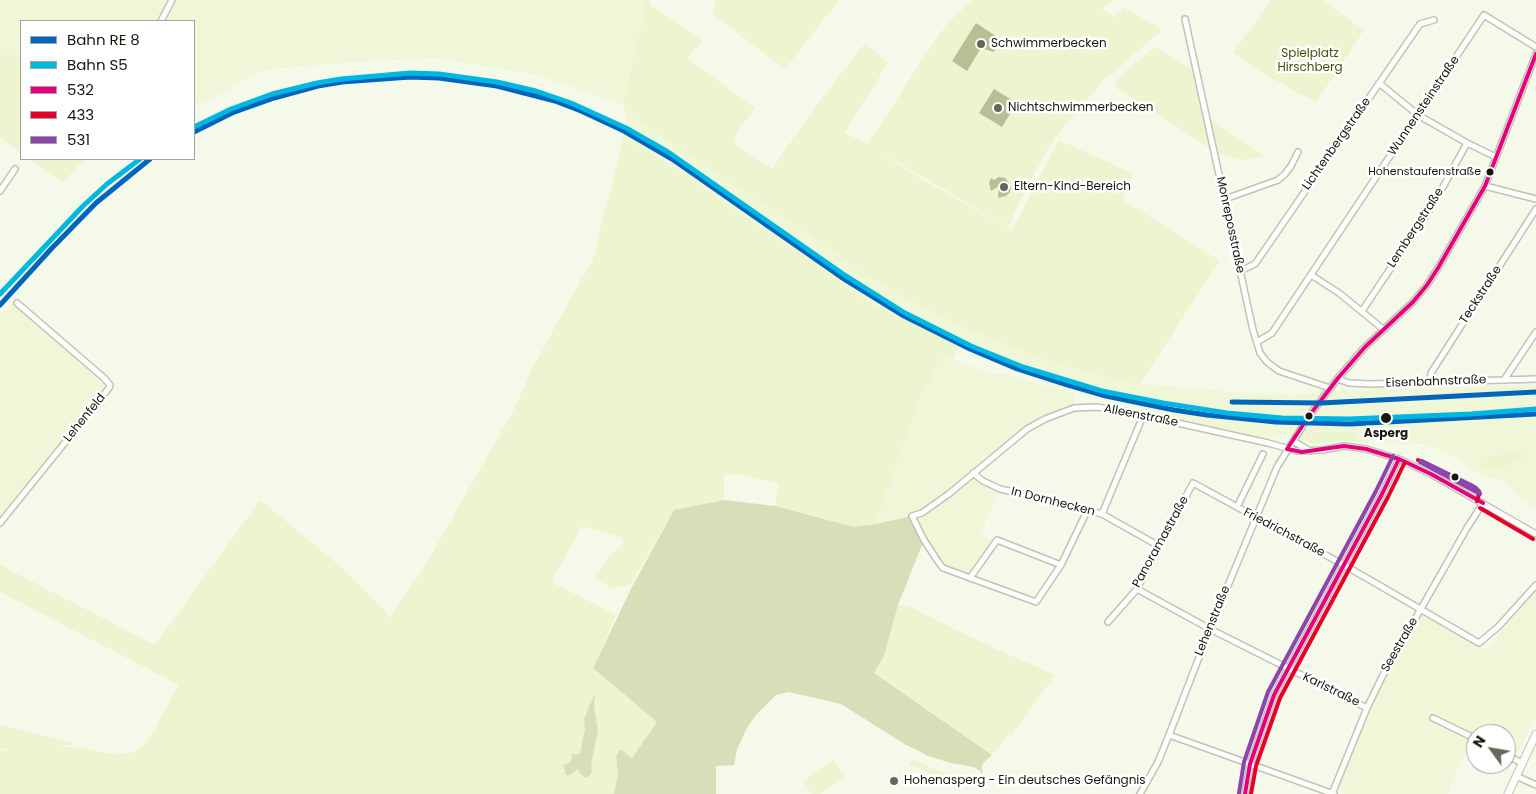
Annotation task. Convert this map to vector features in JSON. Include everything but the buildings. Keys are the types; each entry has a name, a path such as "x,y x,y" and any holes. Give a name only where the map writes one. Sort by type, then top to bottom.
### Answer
{"main road":[{"path":"1508,794 1536,734"}],"street":[{"path":"162,20 172,0"},
{"name":"Wunnensteinstraße","path":"1257,342 1272,333 1484,15 1536,47"},
{"name":"Monreposstraße","path":"1185,19 1240,271 1260,353 1275,368 1330,388"},
{"name":"Lichtenbergstraße","path":"1240,271 1255,264 1420,24 1434,20"},
{"name":"Lehenstraße","path":"1140,794 1158,762 1255,517 1277,467 1294,438 1354,358 1413,302 1427,285 1464,225 1485,186 1535,57"},
{"path":"1379,83 1418,114 1467,143 1496,157"},
{"name":"Lembergstraße","path":"1362,311 1444,187 1467,143"},
{"path":"1225,199 1278,180 1291,166 1298,152"},
{"path":"0,192 15,169"},
{"path":"1485,186 1536,199"},
{"name":"Teckstraße","path":"1430,381 1431,373 1536,209"},
{"path":"1311,275 1362,311 1383,330"},
{"name":"Lehenfeld","path":"0,523 110,385 16,303"},
{"path":"1504,380 1536,332"},
{"name":"Eisenbahnstraße","path":"1338,378 1348,383 1362,384 1536,379"},
{"name":"Alleenstraße","path":"970,578 940,566 912,516 922,513 950,493 1027,429 1045,419 1074,408 1096,407 1143,416 1302,452 1336,446 1366,449 1399,459 1431,474 1536,534"},
{"path":"1102,514 1143,416"},
{"path":"1294,438 1311,451"},
{"path":"1237,508 1262,454"},
{"path":"1245,794 1250,764 1274,695 1399,459"},
{"name":"In Dornhecken","path":"973,473 1000,490 1028,495 1102,514 1159,546"},
{"name":"Friedrichstraße","path":"1193,484 1344,565 1479,643 1499,626 1536,585"},
{"name":"Panoramastraße","path":"1108,622 1137,589 1193,484"},
{"name":"Seestraße","path":"1333,794 1366,708 1382,676 1482,503"},
{"path":"1061,565 997,540 970,578 1036,602 1061,565 1087,511"},
{"name":"Karlstraße","path":"1137,589 1210,629 1366,708"},
{"path":"1433,718 1466,735"},
{"path":"1169,735 1333,794"},
{"path":"1516,760 1522,763"},
{"path":"1516,776 1536,785"}],"shaded area":[{"path":"0,0 647,0 623,104 534,74 435,58 350,62 262,70 207,101 195,105 195,20 20,20 20,61 0,46"},
{"name":"Schwimmerbecken","path":"976,23 1002,40 994,52 981,48 967,71 952,61"},
{"name":"Nichtschwimmerbecken","path":"994,89 1017,103 1002,127 979,113"},
{"path":"626,113 869,276 917,304 967,329 1061,365 1141,384 1293,395 1344,390 1368,391 1374,387 1536,385 1536,508 1520,498 1504,481 1485,476 1469,468 1457,458 1424,444 1385,445 1384,439 1370,440 1369,442 1340,441 1312,444 1306,440 1281,436 1258,436 1156,414 1153,411 1038,381 1013,371 896,317 851,290 650,152 623,138"},
{"name":"Eltern-Kind-Bereich","path":"999,177 1005,178 1009,183 1008,187 1011,187 1010,192 1006,196 998,198 999,186 991,191 989,183 991,178 994,180"},
{"path":"11,302 24,309 103,381 110,385 0,520 0,314"},
{"path":"941,354 992,374 1005,374 1074,394 1074,408 1027,429 973,473 1000,489 980,536 997,540 970,578 947,570 924,540 876,524 922,391 930,382"},
{"path":"724,500 775,506 854,527 912,516 924,540 898,605 884,656 874,673 992,755 983,763 983,775 974,767 928,756 906,745 841,704 789,692 776,695 756,715 747,728 737,749 734,765 716,766 716,794 614,794 618,775 616,756 620,749 632,758 657,722 593,668 632,587 674,510"},
{"path":"1536,591 1536,716 1516,757 1516,724 1466,724 1466,751 1447,794 1345,794 1338,790 1382,684 1422,613 1486,650"},
{"path":"594,695 598,730 591,765 592,771 586,778 580,774 578,769 570,775 566,775 563,765 570,762 572,754 580,754 585,729 584,719"}],"green space":[{"path":"647,0 649,0 652,7 703,40 687,58 755,108 735,136 735,141 737,146 772,169 810,114 865,43 888,63 844,133 868,144 947,24 972,0 1115,0 1101,9 1115,17 1111,23 1123,8 1126,8 1162,30 1104,80 1055,137 1027,186 1008,227 874,148 921,179 1012,230 1059,140 1133,174 1123,200 1220,261 1140,384 1061,365 967,329 917,304 869,276 626,113 623,104"},
{"path":"716,0 839,0 785,69 712,14"},
{"name":"Spielplatz Hirschberg","path":"1271,0 1322,0 1364,30 1316,102 1266,75 1233,53"},
{"path":"0,46 20,61 20,152 0,138"},
{"path":"1155,47 1192,69 1210,148 1116,88 1115,83 1118,78"},
{"path":"1210,119 1265,156 1241,160 1216,153"},
{"path":"623,138 650,152 874,305 959,347 953,360 941,354 930,382 922,391 876,524 854,527 775,506 779,484 737,474 724,474 724,500 674,510 630,585 615,588 595,578 608,558 623,544 622,538 582,526 551,582 616,615 593,668 657,722 632,758 620,750 616,756 618,775 614,794 0,794 0,751 9,750 0,748 0,725 76,744 56,747 76,747 106,753 125,754 133,752 143,745 151,735 179,685 0,592 0,565 155,645 260,500 347,572 386,612 388,618 393,614 422,571 513,411 533,367 596,253 602,220"},
{"path":"30,160 84,160 63,182"},
{"path":"1306,432 1355,432 1359,441 1309,443 1305,438"},
{"path":"1521,452 1523,458 1521,460 1504,466 1489,470 1480,465 1479,461 1481,458"},
{"path":"898,605 912,608 1000,651 1055,675 1012,735 1010,733 992,755 874,673 884,656"},
{"path":"834,760 845,777 819,794 812,794 803,781"},
{"path":"913,760 945,773 942,779 909,764"}],"transit line":[{"name":"532","path":"1483,503 1431,474 1399,459 1366,449 1344,446 1302,452 1287,449 1338,378 1365,347 1413,302 1438,268 1485,186 1536,54"},
{"path":"195,132 232,113 274,98 318,86 342,82 410,77 439,78 497,86 555,101 624,131 672,159 841,277 904,316 970,349 1015,368 1068,385 1106,396 1174,410 1276,422 1350,424 1536,414"},
{"path":"0,305 96,203 149,160"},
{"path":"1232,402 1321,403 1536,392"},
{"name":"531","path":"1239,793 1244,762 1268,692 1393,456"},
{"name":"532","path":"1245,794 1250,764 1274,695 1399,459"},
{"name":"433","path":"1418,460 1476,488 1479,494 1477,501"},
{"name":"531","path":"1422,461 1473,486 1480,494 1420,462 1422,461"},
{"name":"433","path":"1251,794 1256,766 1280,698 1405,462"},
{"name":"433","path":"1480,508 1533,539"}],"rail line":[{"name":"S5","path":"195,127 231,109 272,94 341,79 410,73 439,74 497,82 536,91 571,103 626,128 668,152 843,274 905,313 971,346 1023,367 1102,391 1227,413 1282,418 1349,419 1471,414 1536,409"},
{"name":"S5","path":"0,294 83,206 107,184 139,160"}],"place":[{"name":"Schwimmerbecken","path":"981,44"},
{"name":"Nichtschwimmerbecken","path":"998,108"},
{"name":"Hohenstaufenstraße","path":"1490,172"},
{"name":"Eltern-Kind-Bereich","path":"1004,187"},
{"name":"Asperg","path":"1386,418"},
{"name":"Hohenasperg - Ein deutsches Gefängnis","path":"894,781"}]}
